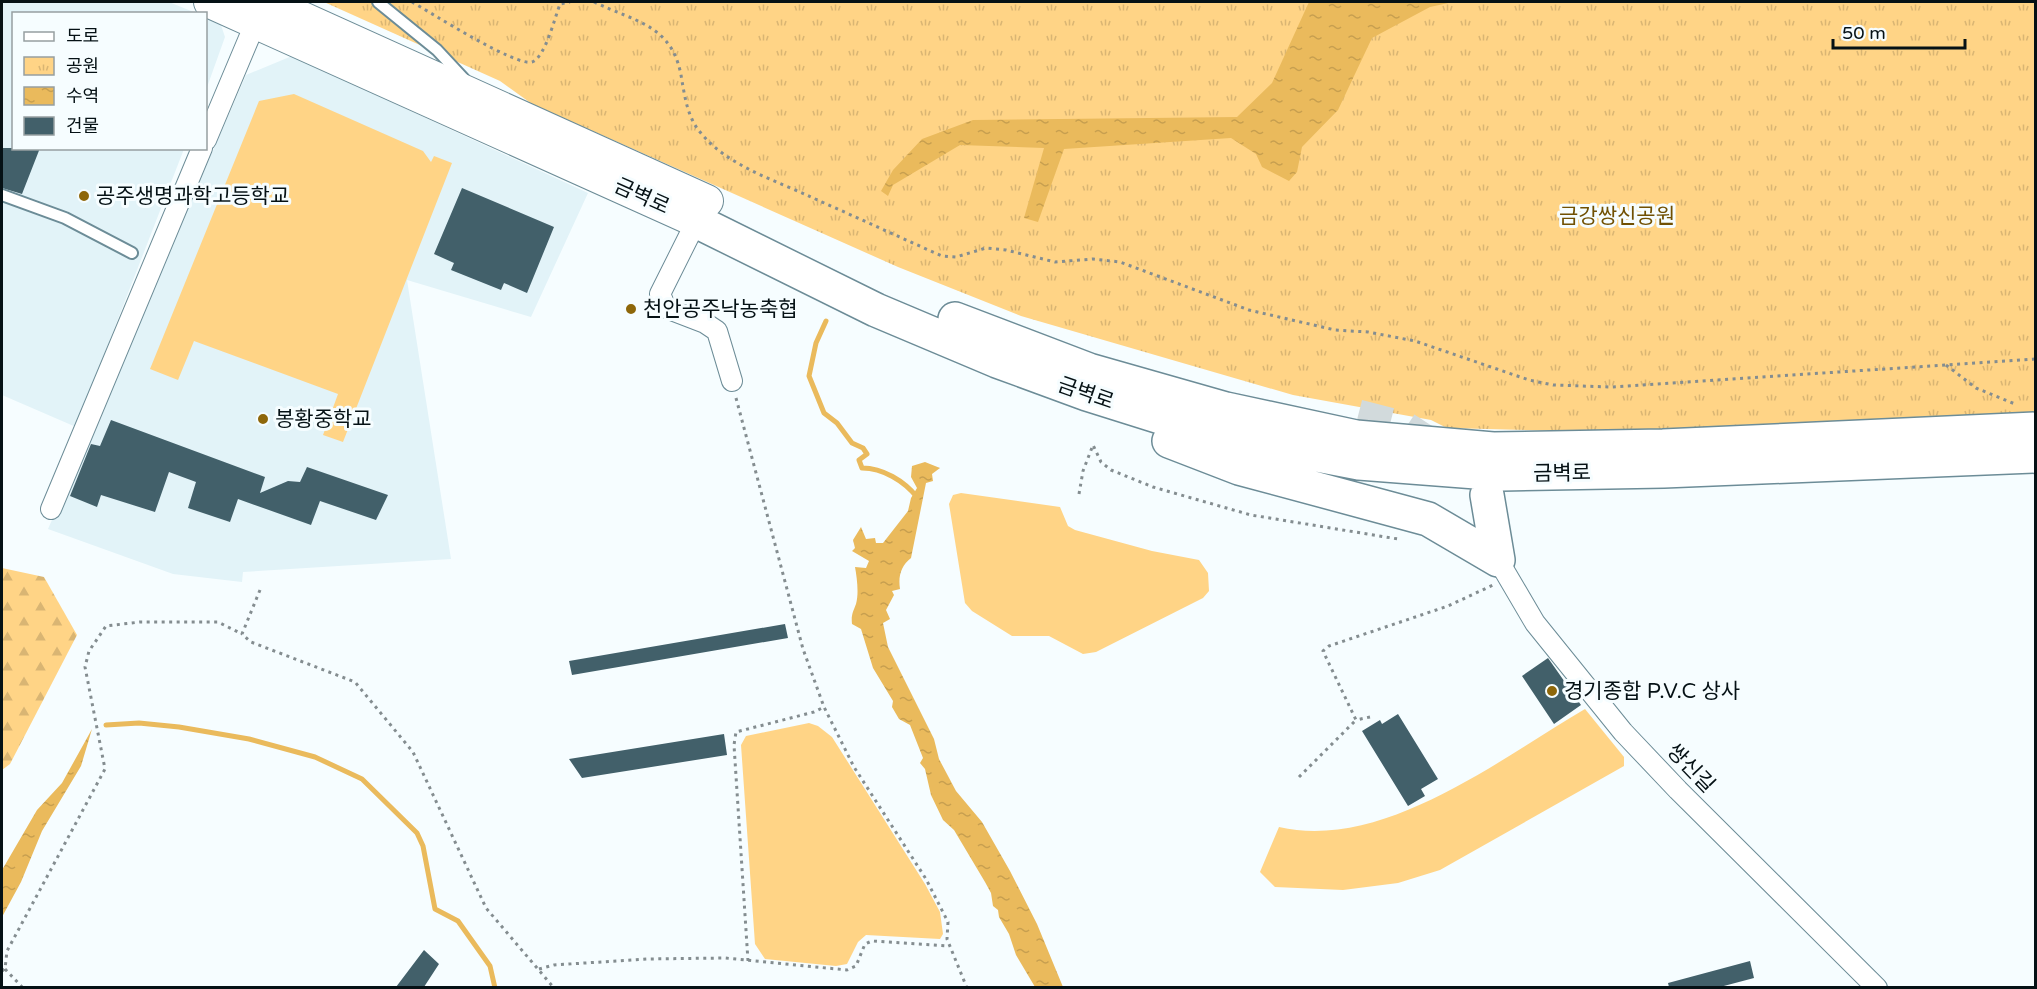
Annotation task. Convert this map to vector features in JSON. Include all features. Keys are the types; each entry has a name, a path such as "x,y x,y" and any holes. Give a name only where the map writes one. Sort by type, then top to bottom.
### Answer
{"highway":[{"name":"금벽로","path":"701,211 957,320 1089,370 1226,409 1356,437 1493,449 1663,446 2026,416"},
{"name":"금벽로","path":"701,211 876,309 997,361 1087,394 1224,437 1337,459 1359,463 1502,474 1664,471 2036,456"},
{"path":"957,320 1235,394 1305,409 1358,416"},
{"path":"1087,394 1158,437 1239,468 1428,519 1503,569"},
{"path":"1487,495 1503,569"}],"main road":[{"name":"금벽로","path":"210,2 262,8 488,102 701,211"},
{"name":"금벽로","path":"262,8 701,211"}],"street":[{"path":"207,138 262,8"},
{"path":"51,509 201,150"},
{"path":"701,211 660,294 666,308 705,323 717,331 732,381"},
{"name":"쌍신길","path":"1503,569 1535,623 1623,732 1678,790 1876,987"}],"lane":[{"path":"378,2 437,50 488,102"},
{"path":"2,195 65,218 132,253"}],"path":[{"path":"412,2 477,40 522,62 533,62 542,54 560,4 570,2"},
{"path":"594,2 646,24 662,34 673,49 680,68 690,115 700,132 720,150 755,172 942,256 956,257 986,248 1006,250 1055,262 1093,259 1120,262 1249,310 1335,330 1368,332 1415,341 1511,375 1553,385 1611,387 2036,359"},
{"path":"1946,365 1976,388 2026,416"},
{"path":"732,381 803,649 824,707 854,767 926,879 948,922 949,946 967,987"},
{"path":"1079,494 1083,471 1093,445 1101,462 1111,470 1153,487 1251,515 1402,539"},
{"path":"1356,720 1323,651 1329,646 1448,606 1503,569"},
{"path":"242,634 260,590"},
{"path":"23,987 3,970 7,951 105,769 85,667 89,651 106,626 140,622 218,622 242,634 251,642 355,682 413,752 486,908 554,987"},
{"path":"748,961 734,745 736,732 814,712 824,707"},
{"path":"1299,777 1356,720 1370,717"},
{"path":"539,969 554,965 647,959 748,961 847,970 856,966 865,944 872,941 949,946"}],"shaded area":[{"name":"공주생명과학고등학교","path":"2,2 169,2 194,12 12,12 12,150 184,150 76,427 2,395"},
{"path":"207,18 221,25 225,37 207,87"},
{"name":"봉황중학교","path":"292,56 588,193 531,317 407,280 451,559 243,572 242,582 173,574 48,529 246,75"}],"green space":[{"name":"금강쌍신공원","path":"324,2 2035,2 2035,413 1681,429 1562,431 1447,428 1431,420 1293,395 1021,316 898,267 532,104 500,81"},
{"path":"294,94 423,151 431,162 434,156 452,163 343,442 323,435 338,394 194,341 178,380 150,369 259,101"},
{"path":"961,493 1060,507 1068,526 1075,530 1152,551 1199,560 1208,573 1209,591 1203,598 1096,652 1083,654 1049,636 1012,636 972,611 965,603 949,504 953,495"},
{"path":"2,568 44,577 77,635 10,764 2,770"},
{"path":"1585,709 1624,757 1624,766 1440,870 1398,883 1343,890 1275,887 1260,872 1279,827 1318,831 1358,826 1399,814 1477,775"},
{"path":"809,723 818,726 832,737 925,884 940,912 943,934 940,939 866,935 858,942 847,964 836,966 765,959 755,944 741,745 746,736"}],"water":[{"path":"1309,2 1453,2 1430,7 1372,38 1338,110 1302,147 1297,172 1289,181 1262,167 1256,154 1231,138 1064,149 1038,222 1024,218 1044,148 960,145 893,185 888,196 881,191 893,170 922,139 973,120 1237,117 1272,83"},
{"path":"925,462 940,468 932,474 933,481 926,483 911,558 901,572 900,589 892,591 894,595 886,610 890,619 883,623 888,647 934,739 939,759 956,791 982,822 1010,871 1037,924 1063,987 1035,987 1016,955 998,910 993,906 991,893 954,830 943,820 931,795 925,769 920,763 923,758 910,725 899,719 892,707 893,701 873,668 861,629 852,624 857,596 855,567 866,568 869,561 852,551 855,548 853,540 861,527 866,539 875,538 876,543 883,543 908,511 911,498 917,488 911,477 912,466"},
{"path":"92,729 81,766 42,831 21,882 2,917 2,870 37,810 62,783"}],"building":[{"path":"2,148 39,150 22,194 2,188"},
{"path":"462,188 554,227 527,293 504,283 501,290 451,270 454,263 434,254"},
{"name":"봉황중학교","path":"111,420 265,477 260,493 288,481 300,482 307,467 388,495 376,520 320,501 311,525 238,499 230,522 188,508 196,482 169,472 155,512 101,495 97,507 70,496 91,444 100,446"},
{"path":"785,624 788,638 572,675 569,661"},
{"name":"경기종합 P.V.C 상사","path":"1548,658 1581,705 1554,724 1522,676"},
{"path":"1398,714 1438,779 1421,789 1425,796 1408,806 1362,731 1380,720 1382,724"},
{"path":"724,734 727,755 582,778 569,759"},
{"path":"424,950 439,964 424,987 396,987"},
{"path":"1750,961 1754,978 1720,987 1669,987 1668,983"}],"waterway":[{"path":"826,321 816,343 809,376 824,413 837,423 852,443 863,448 867,454 859,460 862,468 878,470 892,476 917,497"},
{"path":"106,725 139,723 249,739 315,757 362,779 417,833 423,846 435,909 458,921 490,966 495,988"}],"tunnel":[{"path":"1358,416 1405,428 1425,441"}],"place":[{"name":"공주생명과학고등학교","path":"84,196"},
{"name":"천안공주낙농축협","path":"631,309"},
{"name":"봉황중학교","path":"263,419"},
{"name":"경기종합 P.V.C 상사","path":"1552,691"}]}
